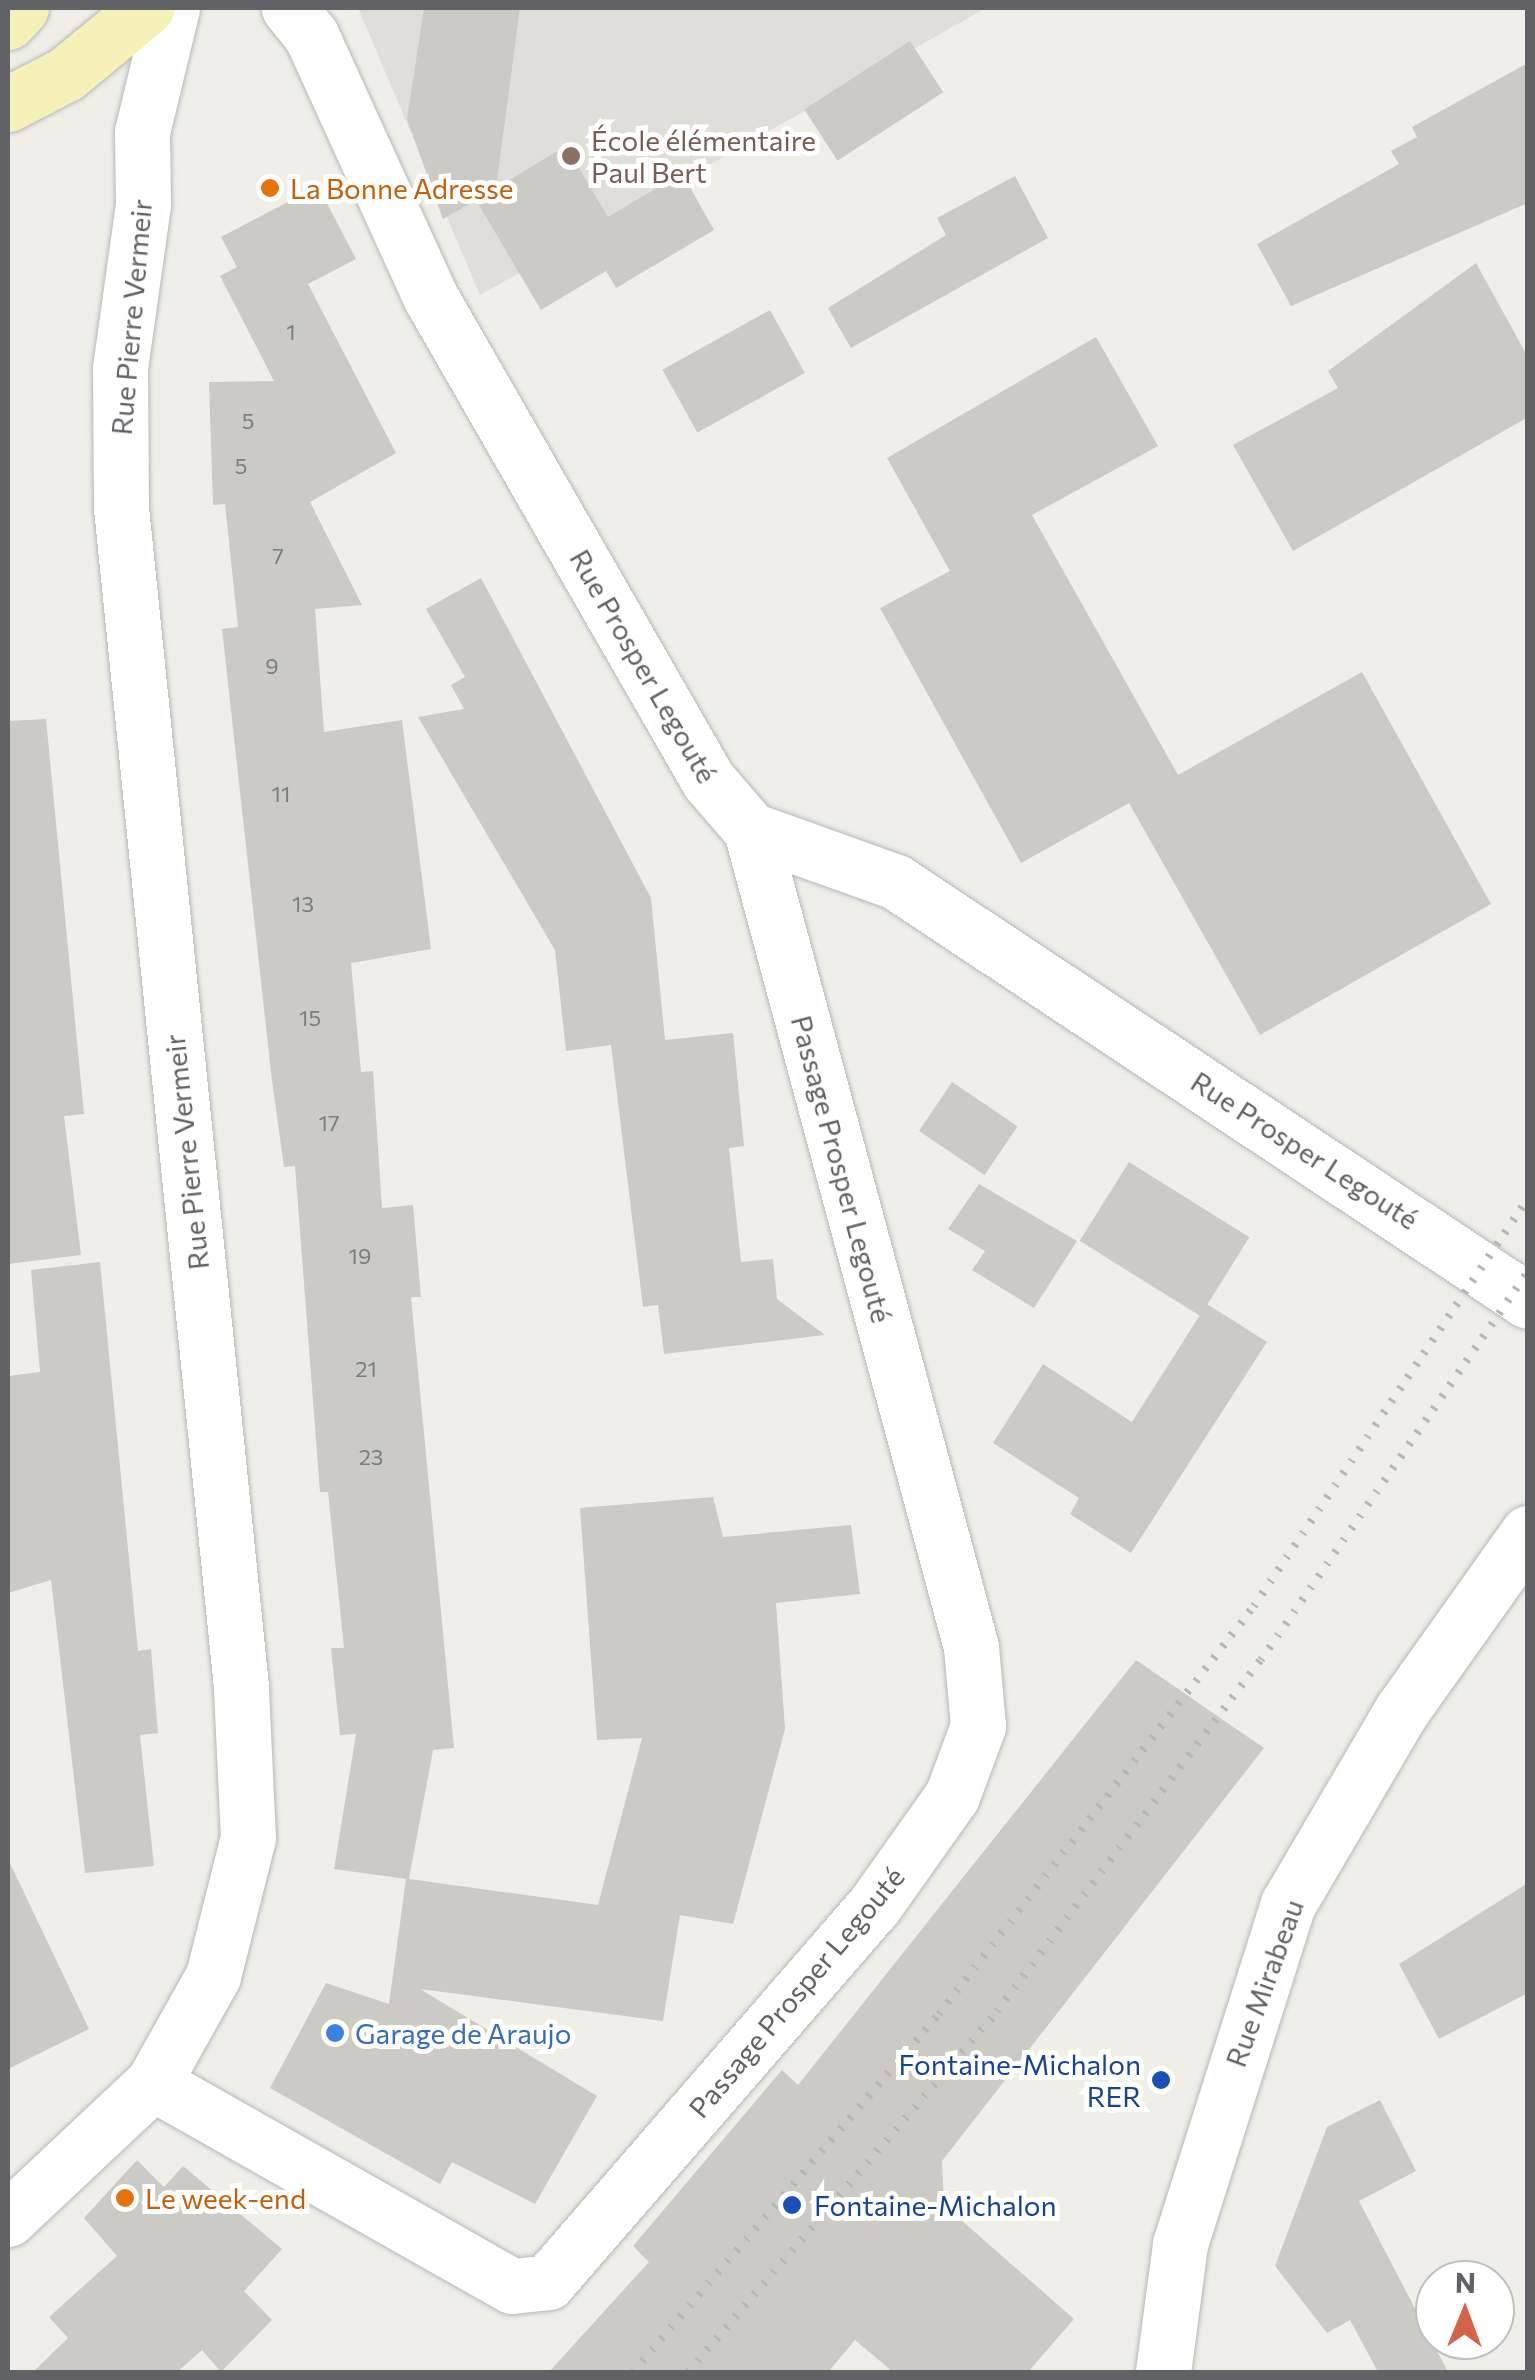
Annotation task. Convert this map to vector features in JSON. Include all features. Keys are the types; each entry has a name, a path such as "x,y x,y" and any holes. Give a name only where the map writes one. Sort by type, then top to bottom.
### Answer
{"main road":[{"path":"8,22 22,8"},
{"path":"8,104 66,74 146,8"}],"street":[{"name":"Rue Pierre Vermeir","path":"8,2220 153,2083 214,1976 248,1838 240,1671 120,507 120,368 143,204 142,132 172,8"},
{"name":"Rue Prosper Legouté","path":"289,8 311,35 432,298 708,780 751,830 896,882 1528,1301"},
{"name":"Passage Prosper Legouté","path":"153,2083 512,2286 548,2282 874,1906 952,1796 978,1726 971,1647 751,830"},
{"name":"Rue Mirabeau","path":"1163,2372 1180,2244 1288,1904 1402,1710 1528,1533"}],"shaded area":[{"name":"École élémentaire Paul Bert","path":"358,8 986,8 480,295"}],"building":[{"path":"424,8 520,8 496,188 566,146 608,217 682,173 714,230 616,288 606,271 541,310 476,200 443,219 407,119"},
{"path":"910,41 943,92 838,161 804,110"},
{"path":"1528,63 1528,203 1291,306 1257,244 1399,164 1391,151 1417,137 1412,127"},
{"path":"1015,176 1048,238 851,348 828,308 946,235 937,218"},
{"path":"318,186 356,259 308,284 396,453 310,502 362,605 315,609 324,732 402,720 431,949 351,963 361,1072 373,1071 382,1208 413,1205 421,1297 411,1297 454,1748 433,1750 409,1879 598,1905 642,1738 597,1740 580,1508 713,1497 723,1537 851,1525 860,1594 776,1603 785,1729 733,1924 680,1915 663,2021 420,1989 597,2096 535,2204 452,2162 440,2184 270,2088 326,1983 389,2004 406,1879 334,1869 356,1734 340,1735 331,1648 344,1648 328,1492 320,1492 295,1166 284,1167 272,1081 222,629 238,627 225,504 213,505 209,382 274,381 220,276 237,267 221,237"},
{"path":"1476,263 1528,357 1528,417 1293,551 1233,445 1338,388 1328,371"},
{"path":"770,310 805,373 697,433 662,370"},
{"path":"1096,337 1158,446 1032,515 1178,775 1362,672 1491,904 1260,1035 1129,803 1021,863 880,608 950,571 887,458"},
{"path":"481,578 651,898 665,1040 733,1033 744,1146 729,1148 741,1262 773,1259 777,1299 825,1335 664,1354 658,1305 643,1307 611,1045 566,1051 555,950 418,717 464,709 451,685 465,677 426,609"},
{"path":"46,719 84,1114 64,1116 81,1255 8,1264 8,721"},
{"path":"952,1082 1017,1126 985,1175 919,1131"},
{"path":"1129,1162 1249,1237 1200,1316 1080,1241"},
{"path":"979,1184 1077,1241 1034,1308 972,1270 985,1251 948,1229"},
{"path":"100,1262 138,1651 151,1649 158,1733 140,1735 154,1866 85,1873 51,1580 8,1593 8,1376 40,1372 31,1270"},
{"path":"1207,1304 1267,1342 1131,1553 1070,1514 1079,1498 993,1443 1043,1364 1132,1422"},
{"path":"1136,1660 1264,1748 942,2161 944,2205 1074,2319 1028,2372 893,2372 855,2340 828,2372 549,2372 649,2262 633,2246 782,2070 798,2085"},
{"path":"8,1859 89,2029 8,2069"},
{"path":"1528,1883 1528,1993 1439,2039 1399,1964"},
{"path":"1380,2100 1416,2171 1359,2201 1415,2309 1415,2360 1442,2360 1448,2372 1378,2372 1350,2320 1327,2333 1275,2266 1327,2127"},
{"path":"137,2160 164,2187 183,2166 282,2249 244,2291 272,2320 221,2372 202,2350 177,2372 33,2372 68,2338 49,2317 117,2256 84,2218"}],"railway":[{"path":"633,2372 939,2014 1254,1606 1528,1199"},
{"path":"688,2372 997,2011 1261,1660 1528,1271"}],"place":[{"name":"École élémentaire Paul Bert","path":"571,156"},
{"name":"La Bonne Adresse","path":"270,188"},
{"name":"Garage de Araujo","path":"335,2033"},
{"name":"Fontaine-Michalon RER","path":"1161,2080"},
{"name":"Le week-end","path":"125,2198"},
{"name":"Fontaine-Michalon","path":"792,2205"}]}
